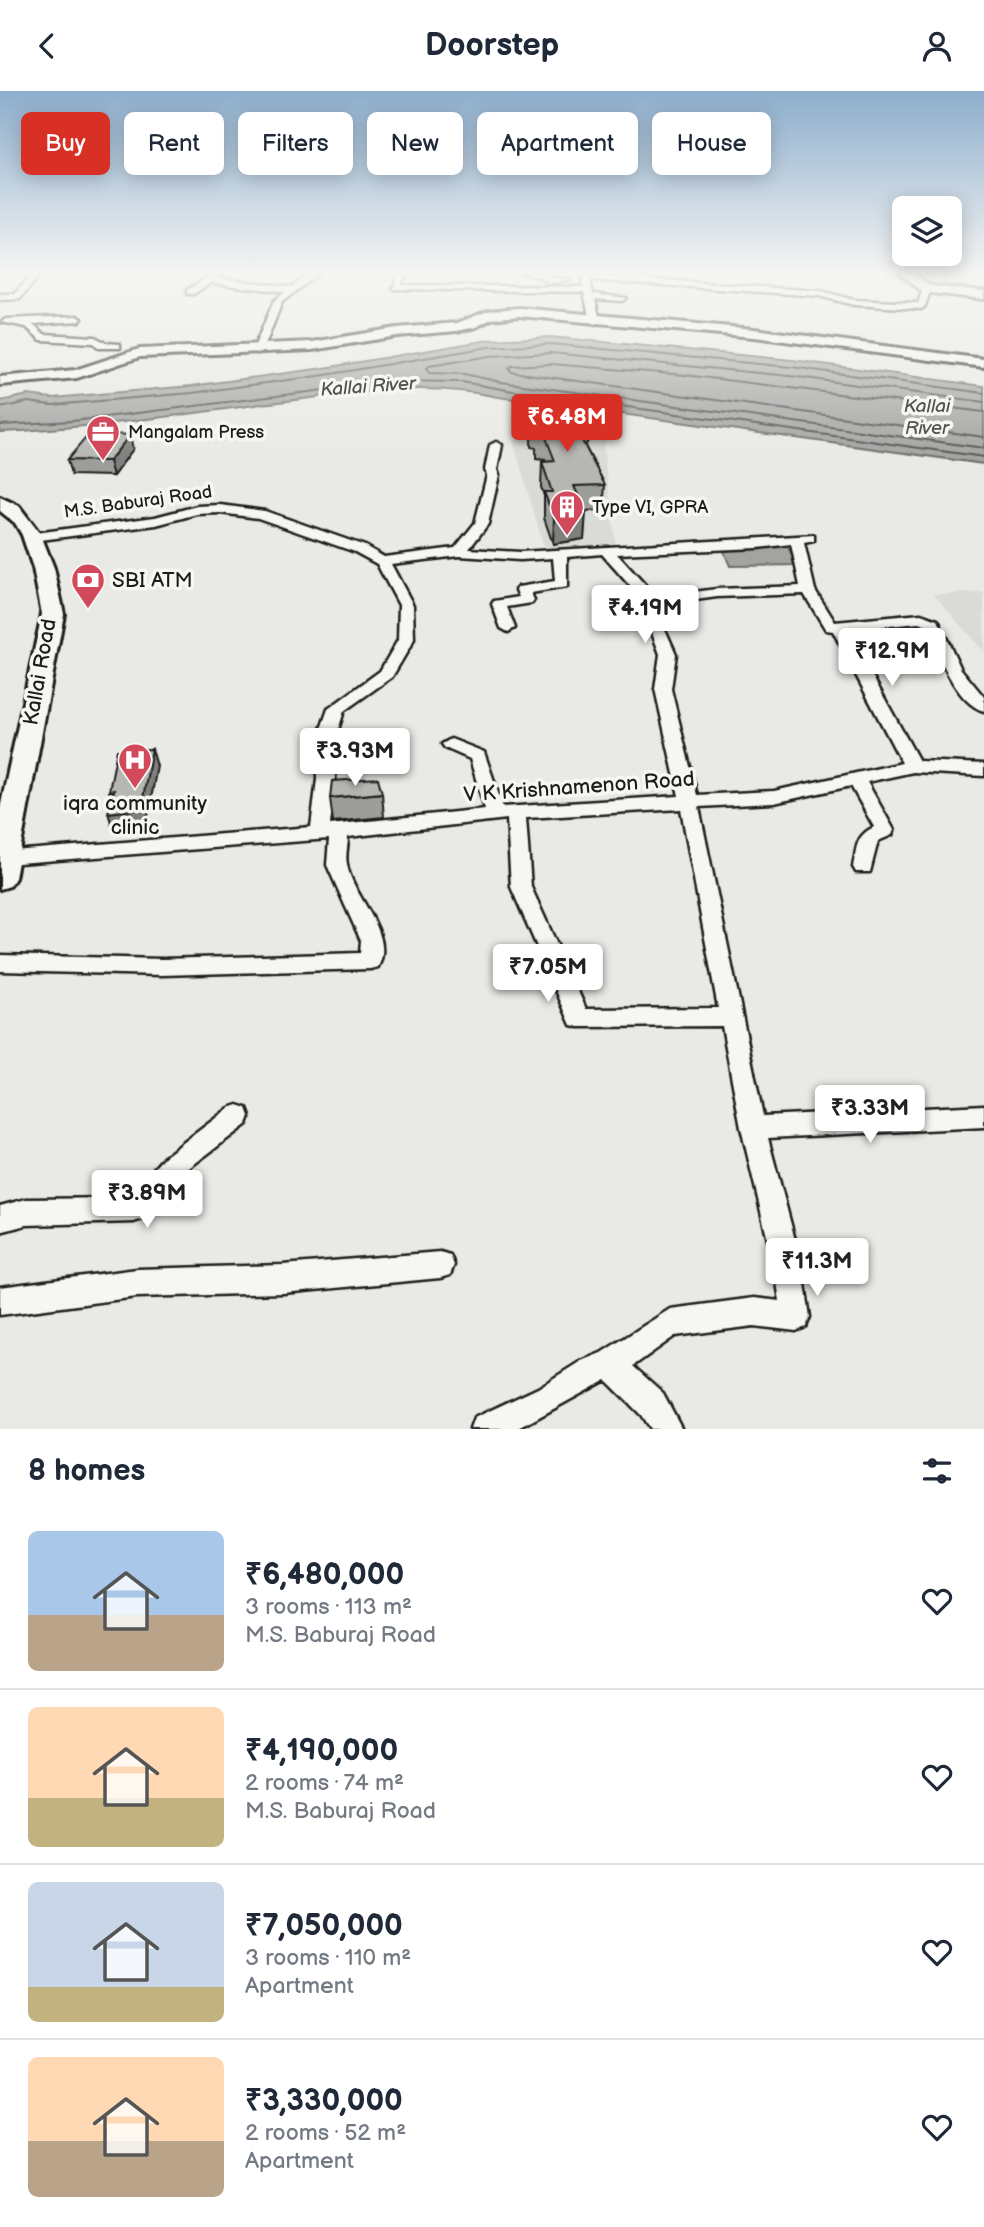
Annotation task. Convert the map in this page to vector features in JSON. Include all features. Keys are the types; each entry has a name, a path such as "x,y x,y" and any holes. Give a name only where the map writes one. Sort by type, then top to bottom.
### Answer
{"main road":[{"name":"Kallai Road","path":"0,503 8,506 33,537 47,580 53,614 3,867"}],"street":[{"path":"39,335 95,340 102,342 99,345 117,346"},
{"path":"258,350 264,335"},
{"path":"0,381 77,374 139,353 258,350 336,344 380,335"},
{"path":"765,335 984,363"},
{"path":"459,552 481,524 493,475 491,470 496,445"},
{"name":"M.S. Baburaj Road","path":"33,537 156,521 197,510 220,509 260,514 360,549 382,561"},
{"path":"0,963 162,967 370,961 371,941 337,865 329,832 325,743 336,709 386,674 406,641 406,605 382,561 459,552 520,556 758,544 803,538 808,590 831,627 921,618 933,623 954,673 966,692 984,706"},
{"path":"485,1429 548,1398 590,1371 610,1364 670,1323 754,1312 796,1317 789,1271 753,1128 663,689 668,655 654,620 652,602 606,550"},
{"path":"509,628 499,604 527,600 523,590 562,584 560,553"},
{"path":"652,602 717,593 808,590"},
{"path":"839,628 914,766"},
{"path":"451,744 478,756 506,813 521,887 579,1018 731,1017"},
{"name":"V K Krishnamenon Road","path":"3,867 506,813 774,797 914,766 984,770"},
{"path":"856,779 885,830 869,837 863,867"},
{"path":"0,1219 26,1212 134,1210 172,1166 238,1116"},
{"path":"753,1128 984,1116"},
{"path":"0,1301 137,1283 283,1279 440,1265"},
{"path":"610,1364 652,1404 667,1429"}],"shaded area":[{"path":"513,408 613,419 603,448 616,546 545,551 511,433"},
{"path":"984,593 984,653 934,594"}],"water":[{"name":"Kallai River","path":"551,337 792,360 984,386 984,464 441,389 384,390 102,424 0,432 0,401 28,395 52,398 191,386 324,368 489,340"},
{"path":"786,544 798,565 730,566 722,547"}],"building":[{"path":"549,398 597,403 579,435 605,485 574,486 586,513 554,518 544,492 552,492 542,462 555,461 545,435 536,434 543,425 531,423"},
{"path":"90,433 130,435 109,461 67,460"},
{"path":"152,749 141,809 108,813 114,790 109,791 117,750"},
{"path":"378,778 382,793 330,798 332,781"}],"place":[{"name":"Mangalam Press","path":"103,462"},
{"name":"Type VI, GPRA","path":"567,537"},
{"name":"SBI ATM","path":"88,610"},
{"name":"iqra community clinic","path":"135,790"}]}
